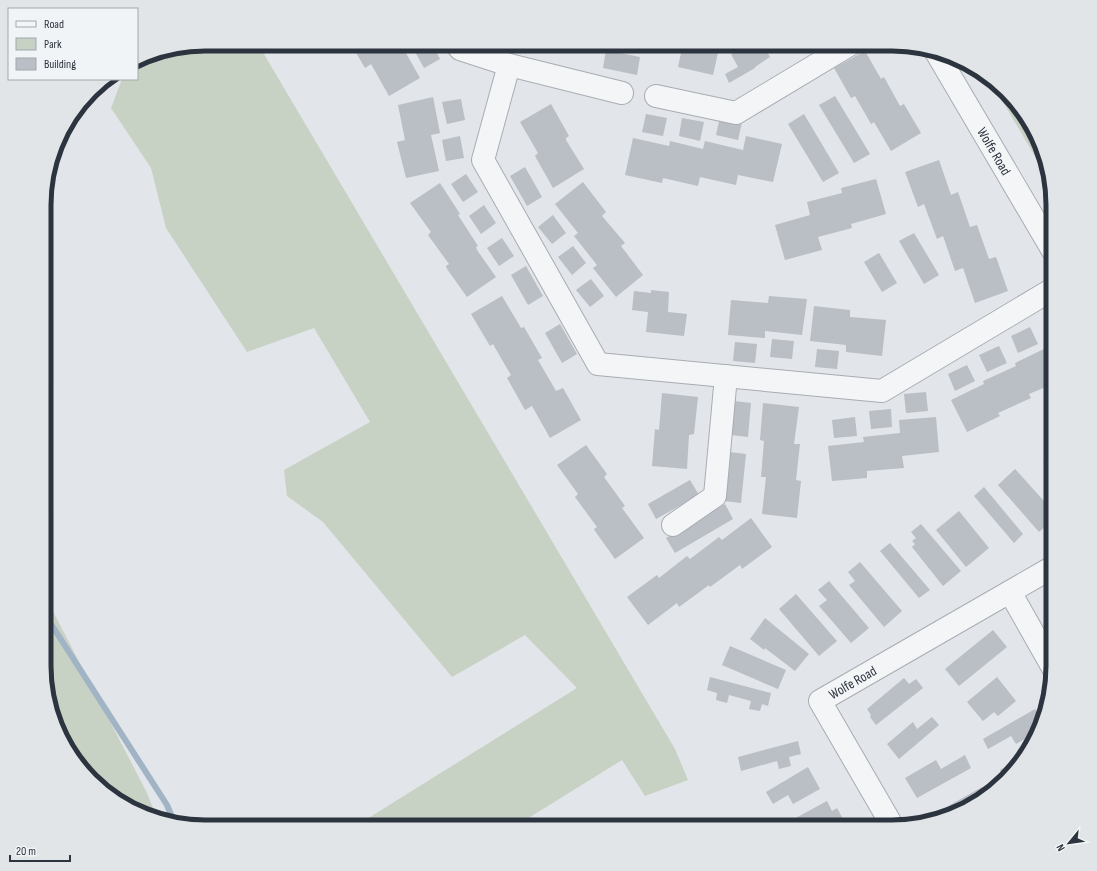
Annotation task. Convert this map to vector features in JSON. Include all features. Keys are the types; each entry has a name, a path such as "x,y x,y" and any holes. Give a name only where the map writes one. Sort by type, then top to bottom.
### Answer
{"street":[{"path":"466,51 509,65 622,93"},
{"path":"656,96 736,113 839,51"},
{"name":"Wolfe Road","path":"940,58 1046,239"},
{"path":"509,65 483,160 598,364 882,391 1046,293"},
{"path":"673,525 715,496 726,376"},
{"name":"Wolfe Road","path":"889,820 820,701 1046,571"},
{"path":"1010,592 1046,656"}],"green space":[{"path":"195,51 262,51 675,749 688,780 645,796 622,760 525,820 365,820 577,688 525,635 452,677 323,522 287,496 284,470 370,422 314,328 247,352 166,228 151,168 111,108 122,80 138,80 138,67 155,59"},
{"path":"997,92 1008,103 1020,119 1038,155 1042,168"},
{"path":"51,608 147,793 155,812 119,794 103,782 89,768 77,752 67,734 59,716 52,686"}],"building":[{"path":"355,51 405,51 420,78 389,96 371,64 365,68"},
{"path":"415,51 436,51 440,59 424,68"},
{"path":"606,51 640,57 637,75 603,68"},
{"path":"671,51 718,51 713,75 678,67 681,53"},
{"path":"736,51 767,51 770,57 755,68 729,83 725,74 738,67 731,54"},
{"path":"865,51 881,79 884,77 900,106 904,104 921,133 891,151 874,122 871,124 855,96 851,98 834,68"},
{"path":"835,96 870,154 854,163 819,105"},
{"path":"433,97 440,133 431,135 439,171 406,178 397,142 405,140 398,105"},
{"path":"461,99 465,120 447,124 442,102"},
{"path":"551,104 569,136 566,140 584,169 553,188 535,156 538,153 520,122"},
{"path":"646,114 667,118 663,136 642,132"},
{"path":"804,114 839,173 823,182 788,124"},
{"path":"720,117 742,122 738,140 716,135"},
{"path":"682,118 704,122 700,141 679,136"},
{"path":"460,136 464,158 446,161 442,140"},
{"path":"746,136 782,144 773,182 738,175 736,185 700,177 698,186 663,178 662,183 625,175 633,138 669,146 670,141 703,149 705,141 743,150"},
{"path":"939,160 951,195 958,192 970,227 977,225 989,259 996,257 1008,291 975,303 963,268 955,271 943,236 937,239 924,204 918,207 905,172"},
{"path":"525,167 542,197 527,206 510,176"},
{"path":"466,174 478,192 463,202 451,184"},
{"path":"876,179 886,214 851,224 852,228 818,237 822,250 785,260 775,225 810,215 807,202 842,193 841,188"},
{"path":"583,182 606,212 602,216 625,243 621,246 643,275 616,297 593,268 597,265 574,236 578,233 555,204"},
{"path":"440,183 478,246 476,247 477,250 496,277 467,297 447,269 446,266 449,264 428,235 431,232 410,203"},
{"path":"484,205 496,223 481,234 469,216"},
{"path":"553,215 566,233 552,244 538,227"},
{"path":"914,233 939,275 924,284 899,241"},
{"path":"502,238 514,256 499,266 487,248"},
{"path":"573,246 586,263 572,275 558,257"},
{"path":"879,253 897,283 882,292 864,262"},
{"path":"526,266 543,296 528,305 511,275"},
{"path":"591,279 604,296 590,307 576,290"},
{"path":"651,290 669,292 668,312 687,314 684,336 646,332 648,312 632,310 634,291 651,293"},
{"path":"502,296 521,328 524,327 542,358 538,360 556,391 563,388 581,420 550,438 532,406 525,410 507,378 511,375 493,344 490,346 471,314"},
{"path":"769,296 807,299 802,335 765,331 765,338 728,335 731,300 768,303"},
{"path":"814,306 850,310 850,317 886,320 882,356 846,352 846,345 810,341"},
{"path":"560,324 577,354 562,363 545,333"},
{"path":"1030,327 1038,344 1018,353 1011,336"},
{"path":"772,339 794,341 792,359 770,357"},
{"path":"735,342 757,344 755,363 733,361"},
{"path":"999,346 1007,363 987,372 979,355"},
{"path":"1046,348 1046,387 1029,394 1031,398 998,413 1000,416 967,432 951,400 984,384 983,381 1016,366 1015,363"},
{"path":"817,349 839,351 837,369 815,367"},
{"path":"967,365 975,381 955,391 948,374"},
{"path":"926,392 928,411 906,413 904,394"},
{"path":"662,393 698,397 694,434 689,435 687,469 652,466 655,429 659,430"},
{"path":"734,401 751,403 748,437 731,435"},
{"path":"763,403 799,407 794,444 800,444 796,480 801,481 797,518 762,514 766,477 761,477 764,441 760,440"},
{"path":"891,409 892,427 871,429 869,411"},
{"path":"855,417 857,436 834,438 832,420"},
{"path":"936,417 939,452 902,456 904,468 867,471 867,478 832,481 828,446 864,442 863,437 900,433 899,420"},
{"path":"586,445 607,474 604,477 625,506 622,508 644,538 615,559 595,531 594,529 597,527 575,497 578,494 557,465"},
{"path":"729,452 746,454 741,503 724,501"},
{"path":"1015,469 1046,503 1046,526 1039,532 998,485"},
{"path":"690,480 699,495 656,519 648,504"},
{"path":"984,487 1023,534 1014,543 974,496"},
{"path":"725,504 733,519 675,553 666,538"},
{"path":"959,511 989,548 966,567 936,530"},
{"path":"751,518 772,547 742,569 740,565 710,587 709,585 679,607 677,603 648,625 627,597 657,575 659,578 687,556 690,559 719,537 722,540"},
{"path":"921,524 961,571 943,586 912,547 915,544 912,541 916,538 911,532"},
{"path":"890,543 930,590 919,598 880,551"},
{"path":"860,562 902,611 884,627 849,585 855,581 848,572"},
{"path":"829,581 869,628 851,643 819,606 827,600 818,590"},
{"path":"796,594 837,641 819,656 779,609"},
{"path":"765,618 809,654 795,671 765,648 764,650 750,639"},
{"path":"993,630 1007,647 959,686 945,669"},
{"path":"730,646 786,670 778,689 722,665"},
{"path":"710,677 771,693 768,706 762,704 760,711 749,709 751,701 729,695 727,703 716,700 717,693 707,690"},
{"path":"997,677 1016,701 998,716 994,712 983,721 967,702"},
{"path":"904,678 909,684 916,679 923,688 876,725 870,717 871,715 867,709"},
{"path":"1035,709 1038,715 1028,737 1016,744 1011,736 988,749 983,739"},
{"path":"932,717 939,725 899,759 887,744 913,722 917,729"},
{"path":"798,741 801,754 789,757 791,766 779,769 777,761 741,771 738,757"},
{"path":"965,755 971,768 917,798 905,778 936,760 941,769"},
{"path":"1012,763 1002,774 1000,770"},
{"path":"808,767 820,789 793,804 788,795 773,804 766,792"},
{"path":"982,787 984,790 960,804 933,815"},
{"path":"827,801 832,811 837,808 843,819 841,820 792,820"}],"waterway":[{"path":"51,624 167,805 172,816"}]}
